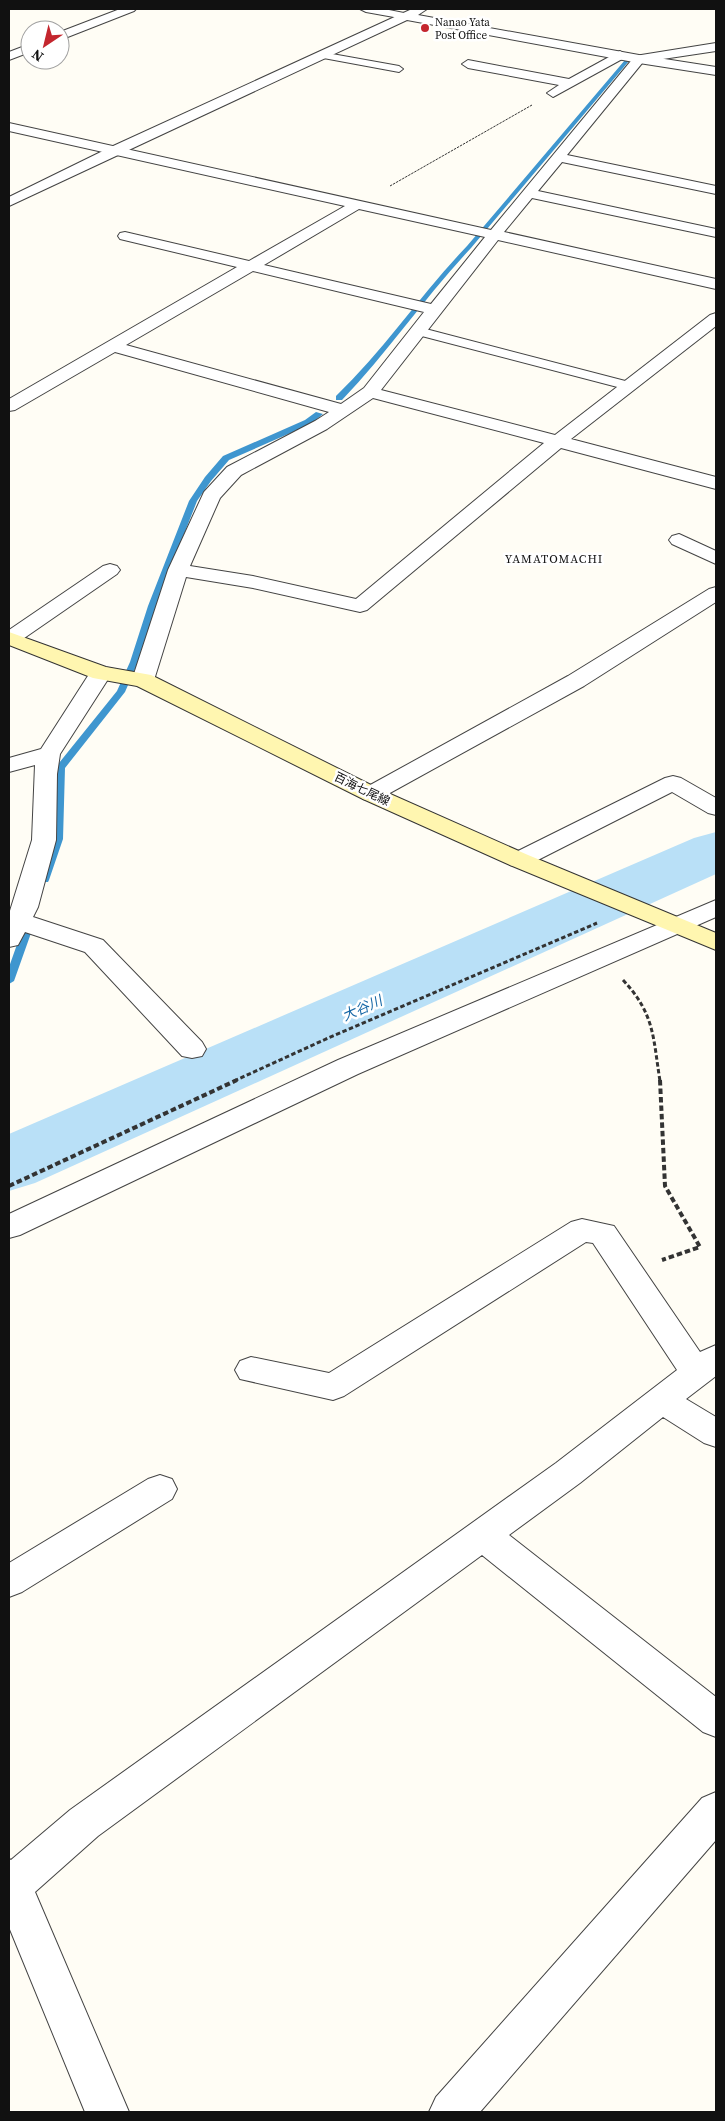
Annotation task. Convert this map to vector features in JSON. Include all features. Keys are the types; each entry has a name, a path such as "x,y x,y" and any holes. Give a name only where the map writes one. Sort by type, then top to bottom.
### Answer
{"main road":[{"name":"百海七尾線","path":"10,639 124,677 371,794 519,860 716,942"}],"street":[{"path":"70,32 130,9"},
{"path":"366,9 639,59 716,71"},
{"path":"9,202 116,150 421,9"},
{"path":"9,766 49,754 124,677 178,570 211,496 234,471 321,425 370,392 434,310 486,233 529,193 639,59 716,47"},
{"path":"548,96 620,55"},
{"path":"468,64 570,83"},
{"path":"9,127 716,284"},
{"path":"558,157 716,190"},
{"path":"529,193 716,233"},
{"path":"9,406 358,204"},
{"path":"125,236 434,310"},
{"path":"178,570 253,582 360,606 557,442 716,318"},
{"path":"112,346 343,410"},
{"path":"370,392 716,483"},
{"path":"679,540 716,558"},
{"path":"10,639 110,570"},
{"path":"371,794 576,681 716,593"},
{"path":"49,754 45,774 44,840 25,907 13,930 94,946 192,1050"},
{"path":"519,860 673,783 716,808"},
{"path":"9,1227 348,1067 716,908"},
{"path":"107,2112 10,1883 84,1823 568,1473 660,1400 707,1366 628,1271 603,1234 582,1230 332,1387 251,1370"},
{"path":"660,1400 716,1433"},
{"path":"9,1581 160,1489"},
{"path":"483,1535 716,1720"},
{"path":"451,2112 716,1811"}],"lane":[{"path":"321,55 399,69"},
{"path":"418,330 629,386"}],"path":[{"path":"358,204 548,96"},
{"path":"602,958 638,996 651,1022 662,1095 665,1186 700,1247 628,1271"}],"waterway":[{"path":"339,398 362,375 449,268 627,61"},
{"path":"44,880 58,839 60,768 121,692 134,662 152,606 193,501 226,458 308,422 319,414"},
{"name":"大谷川","path":"9,1164 716,851"},
{"path":"9,981 31,919"}],"place":[{"name":"Nanao Yata Post Office","path":"425,28"}],"district":[{"name":"YAMATOMACHI","path":"554,559"}]}
